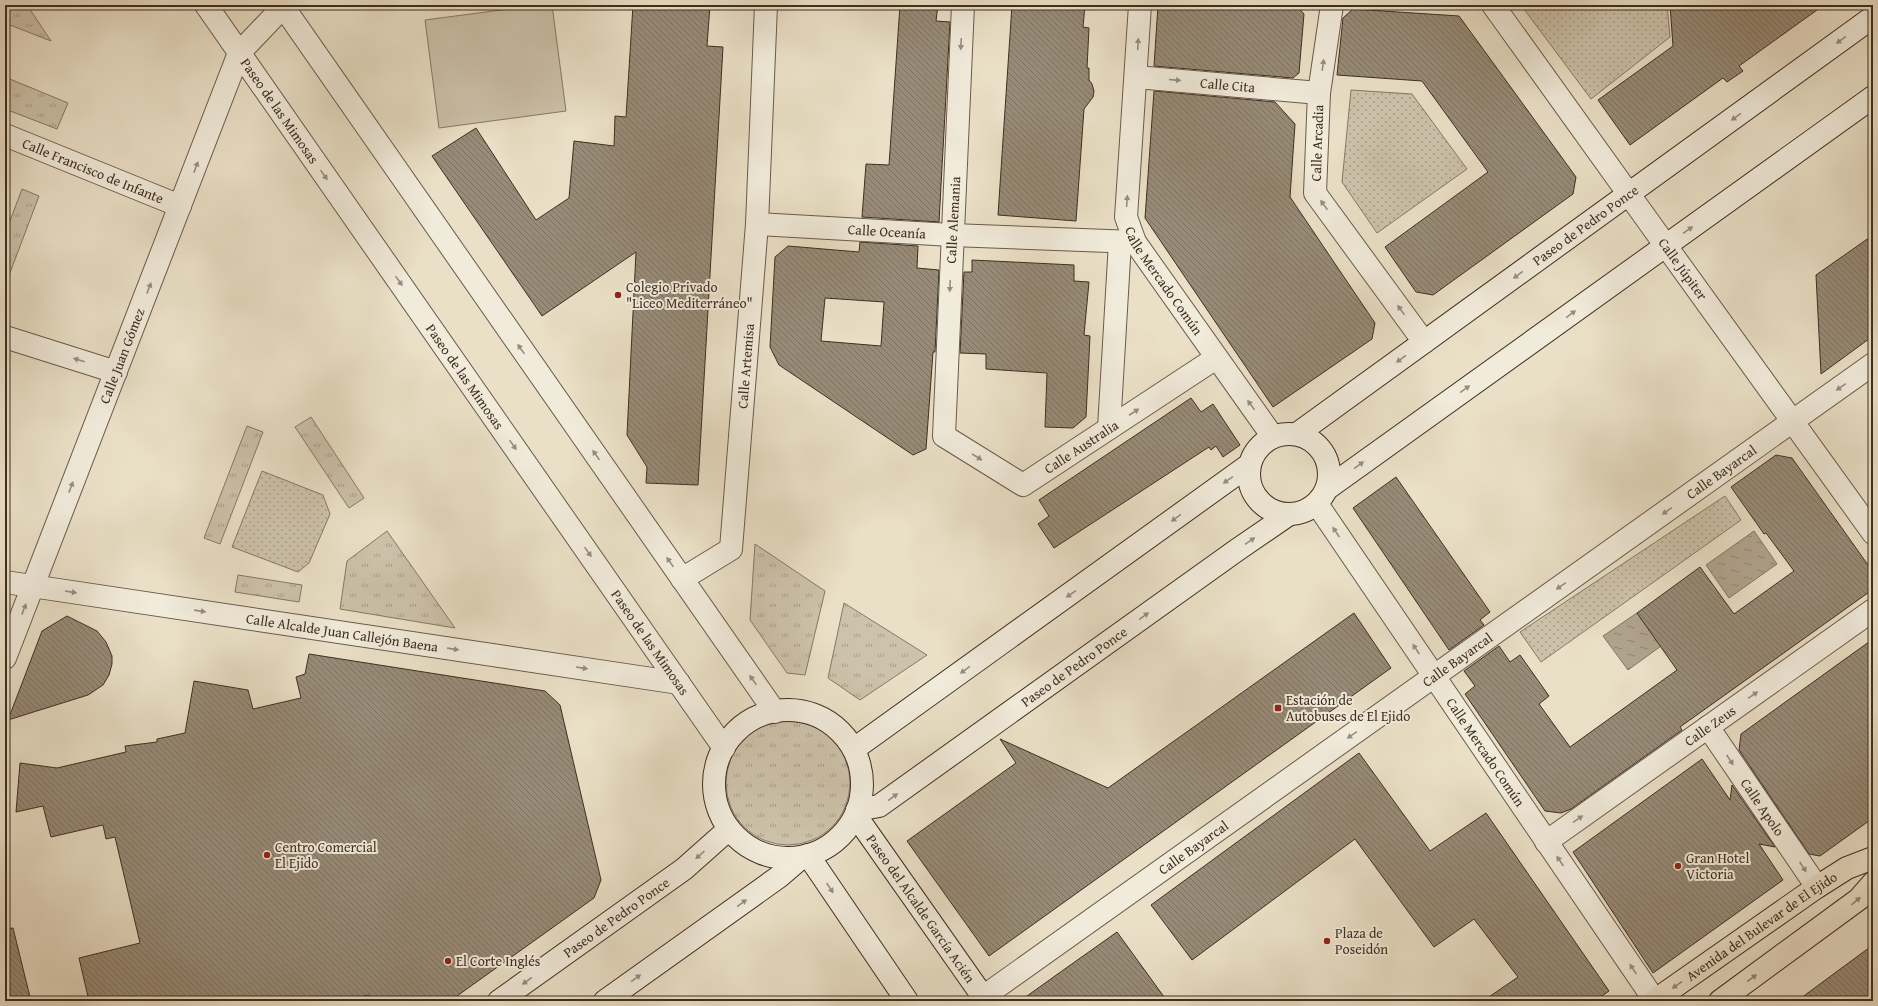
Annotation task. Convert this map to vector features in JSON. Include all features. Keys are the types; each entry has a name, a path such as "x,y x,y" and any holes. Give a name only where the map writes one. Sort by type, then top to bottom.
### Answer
{"main road":[{"name":"Avenida del Bulevar de El Ejido","path":"1655,1001 1817,887 1848,868 1873,858"},
{"path":"1720,1001 1859,899 1873,883"}],"street":[{"name":"Paseo de las Mimosas","path":"206,5 724,748"},
{"name":"Calle Artemisa","path":"682,579 731,549 757,224 766,5"},
{"name":"Calle Alemania","path":"944,436 963,5"},
{"name":"Calle Mercado Común","path":"1109,428 1128,242 1126,217 1140,5"},
{"name":"Calle Arcadia","path":"1332,5 1319,93 1315,193 1424,342"},
{"name":"Calle Júpiter","path":"1493,5 1873,533"},
{"path":"240,53 289,6 775,712"},
{"name":"Paseo de Pedro Ponce","path":"1297,434 1873,17"},
{"name":"Calle Juan Gómez","path":"5,658 240,53"},
{"name":"Calle Cita","path":"1136,77 1319,93"},
{"path":"1322,496 1330,474 1328,460 1321,448 1310,439 1297,434 1285,434 1273,437 1262,443 1254,453 1249,465 1248,477 1251,489 1257,499 1266,508 1276,513 1288,515 1309,510 1322,496 1873,97"},
{"name":"Calle Francisco de Infante","path":"5,136 180,206"},
{"name":"Calle Oceanía","path":"757,224 952,235 1128,242"},
{"name":"Calle Mercado Común","path":"1128,242 1216,358 1273,437"},
{"path":"5,337 116,372"},
{"name":"Calle Australia","path":"944,436 1023,485 1216,358"},
{"name":"Calle Bayarcal","path":"985,999 1873,364"},
{"path":"854,749 1249,465"},
{"name":"Calle Mercado Común","path":"1322,496 1434,677 1655,1001"},
{"name":"Paseo de Pedro Ponce","path":"856,813 879,806 1230,554 1288,515"},
{"name":"Calle Alcalde Juan Callejón Baena","path":"5,582 679,683"},
{"name":"Calle Zeus","path":"1546,842 1873,610"},
{"path":"775,712 804,712 824,719 841,732 854,749 861,771 862,794 856,813 842,835 823,850 804,856 780,858 760,853 743,843 729,829 718,810 714,789 716,768 724,748 737,731 755,718 775,712"},
{"name":"Calle Apolo","path":"1708,728 1817,887"},
{"name":"Paseo del Alcalde García Acién","path":"856,813 985,999"},
{"name":"Paseo de Pedro Ponce","path":"499,1001 684,869 729,829"},
{"path":"804,856 906,1001"},
{"path":"605,1001 780,876 804,856"}],"green space":[{"path":"5,5 27,5 51,41 5,23"},
{"path":"539,5 552,5 566,111 439,128 425,20"},
{"path":"1521,5 1667,5 1670,37 1591,99"},
{"path":"5,77 68,103 57,129 5,109"},
{"path":"1351,90 1412,94 1467,169 1377,233 1342,182"},
{"path":"22,189 39,196 5,286 5,234"},
{"path":"311,417 364,498 349,508 295,427"},
{"path":"247,426 263,432 220,544 204,538"},
{"path":"262,471 323,495 330,514 309,563 298,572 232,547"},
{"path":"1725,496 1741,520 1541,662 1520,632"},
{"path":"387,531 455,628 340,609 347,561"},
{"path":"755,544 825,591 805,675 787,673 750,620"},
{"path":"238,575 302,585 299,602 235,592"},
{"path":"844,603 927,655 860,700 828,678"},
{"path":"788,721 812,726 832,739 845,759 850,783 845,807 832,827 812,840 788,845 764,840 744,827 731,807 726,783 731,759 744,739 764,726"}],"water":[{"path":"1754,531 1777,564 1729,598 1706,565"},
{"path":"1637,613 1661,646 1628,670 1603,636"}],"building":[{"path":"633,5 710,5 707,46 723,47 698,485 646,483 647,467 627,435 636,252 542,316 432,156 476,128 536,220 569,198 574,141 614,146 615,116 626,117"},
{"path":"900,5 938,5 936,21 950,22 939,222 862,217 866,164 889,165"},
{"path":"1012,5 1085,5 1083,27 1089,28 1087,68 1089,68 1089,80 1094,91 1093,97 1084,109 1076,221 998,215"},
{"path":"1158,5 1296,5 1304,14 1299,73 1293,78 1154,66"},
{"path":"1670,5 1824,5 1739,66 1743,71 1727,82 1723,78 1630,145 1598,100 1673,46"},
{"path":"1353,9 1459,16 1576,177 1573,194 1433,295 1416,292 1385,247 1488,172 1422,81 1337,75 1343,18"},
{"path":"1154,91 1275,102 1295,124 1290,197 1375,323 1372,339 1273,407 1145,218"},
{"path":"1873,235 1873,336 1821,374 1816,275"},
{"path":"860,242 918,246 917,268 939,270 935,352 933,352 926,449 913,455 779,365 770,347 775,257 788,246 859,252","holes":["825,298 884,302 881,346 821,341"]},
{"path":"972,260 1074,265 1074,281 1089,282 1084,335 1090,336 1086,417 1073,428 1045,427 1047,373 986,369 986,354 960,353 964,272 972,272"},
{"path":"1191,398 1201,412 1213,404 1240,445 1223,457 1216,446 1211,450 1209,447 1054,548 1038,524 1049,516 1039,500"},
{"path":"1776,455 1792,458 1873,572 1872,590 1680,727 1682,730 1571,809 1561,813 1545,811 1465,694 1475,686 1464,671 1499,646 1510,662 1520,655 1549,696 1539,704 1570,747 1677,670 1637,613 1700,567 1734,614 1794,571 1766,533 1764,534 1731,487"},
{"path":"1396,477 1490,612 1480,620 1484,625 1449,650 1353,508"},
{"path":"1354,613 1391,668 989,956 907,841 1016,763 1000,739 1108,788"},
{"path":"67,616 97,631 106,642 112,656 112,664 109,675 103,685 88,695 8,720 42,631"},
{"path":"1873,639 1873,818 1820,856 1809,854 1739,750 1741,734"},
{"path":"309,654 545,691 560,705 601,880 594,898 450,1001 371,1001 369,995 342,1001 89,1001 79,958 140,943 115,837 106,839 103,825 51,837 43,806 16,812 20,763 57,768 126,752 125,746 157,742 157,739 185,733 194,681 248,690 253,709 301,698 296,677 305,674"},
{"path":"1359,753 1430,851 1486,813 1609,991 1595,1001 1483,1001 1518,977 1474,919 1434,947 1355,839 1192,960 1151,905"},
{"name":"Gran Hotel Victoria","path":"1702,759 1730,800 1732,785 1775,847 1759,844 1783,880 1653,973 1573,852"},
{"path":"13,928 31,1001 5,1001 5,929"},
{"path":"1117,932 1167,1001 1020,1001 1069,966"},
{"path":"1873,945 1873,1001 1797,1001 1843,967"}],"place":[{"name":"Colegio Privado \"Liceo Mediterráneo\"","path":"618,295"},
{"name":"Estación de Autobuses de El Ejido","path":"1278,708"},
{"name":"Centro Comercial El Ejido","path":"267,855"},
{"name":"Gran Hotel Victoria","path":"1678,866"},
{"name":"Plaza de Poseidón","path":"1327,941"},
{"name":"El Corte Inglés","path":"448,961"}]}
